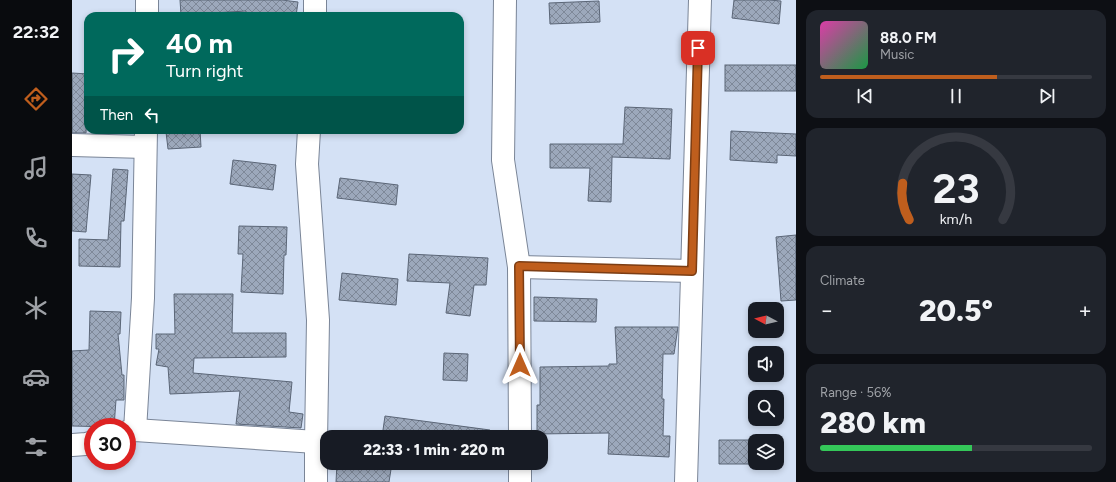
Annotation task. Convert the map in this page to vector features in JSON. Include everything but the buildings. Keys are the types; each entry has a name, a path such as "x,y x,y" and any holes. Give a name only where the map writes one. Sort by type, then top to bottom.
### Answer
{"street":[{"path":"147,0 147,12"},
{"path":"315,0 315,12"},
{"path":"505,0 503,160 519,266 520,430"},
{"path":"686,482 700,0"},
{"path":"309,134 307,164 318,320 316,482"},
{"path":"72,145 146,138 143,298 132,418"},
{"path":"519,266 692,271"},
{"path":"136,431 316,442"},
{"path":"72,445 84,444"},
{"path":"520,470 520,482"}],"route":[{"path":"520,365 519,266 692,271 698,48"}]}
